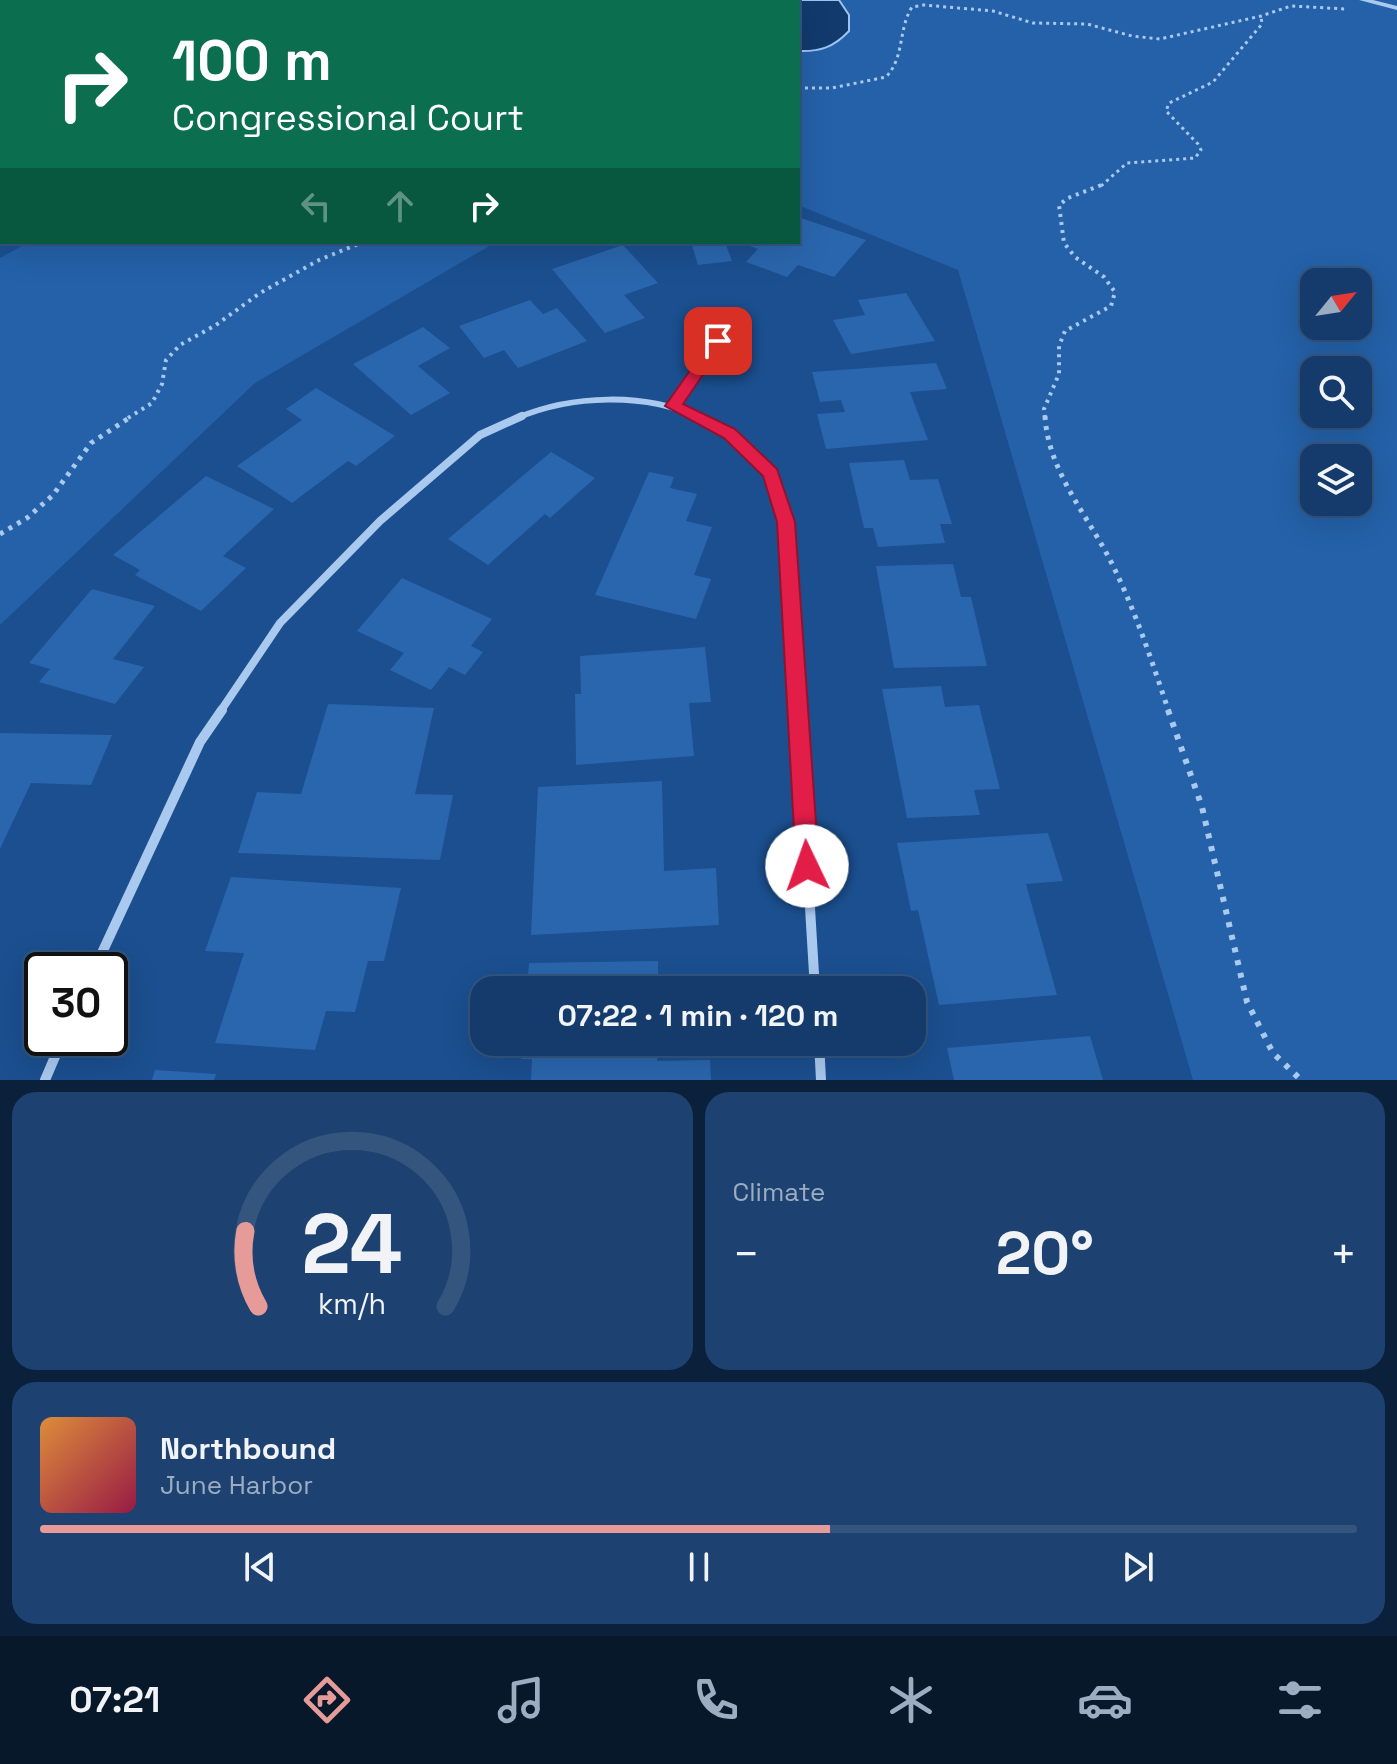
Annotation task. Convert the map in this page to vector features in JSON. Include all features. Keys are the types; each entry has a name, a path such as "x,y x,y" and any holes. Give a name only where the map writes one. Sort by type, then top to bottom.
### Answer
{"street":[{"path":"1363,0 1397,8"},
{"path":"674,406 734,318"},
{"path":"102,952 200,742 280,623 380,521 480,435 541,408 612,400 674,406 729,433 771,474 786,522 814,976"},
{"path":"45,1080 55,1056"},
{"path":"820,1056 821,1080"}],"path":[{"path":"800,88 832,88 886,77 893,72 903,39 906,14 912,7 924,5 993,11 1033,23 1087,24 1132,36 1160,39 1261,16 1275,7 1293,5 1348,10"},
{"path":"1261,16 1262,24 1213,82 1169,103 1166,111 1172,119 1198,140 1201,150 1195,158 1127,163 1101,186 1068,198 1059,205 1064,243 1075,257 1104,277 1115,292 1111,306 1065,331 1059,346 1059,374 1044,409 1046,436 1071,497 1107,555 1135,614 1197,792 1247,1002 1273,1053 1301,1080"},
{"path":"0,534 27,518 53,495 91,443 152,403 162,384 166,360 180,345 216,325 260,293 319,260 358,244"}],"shaded area":[{"path":"800,0 1397,0 1397,1080 1193,1080 958,270 800,206"},
{"path":"800,0 839,0 849,15 849,31 838,41 813,51 800,51"},
{"path":"25,244 493,244 255,383 0,625 0,258"}],"building":[{"path":"800,218 866,240 834,277 798,265 787,277 746,262 758,249 744,244 800,244"},
{"path":"692,244 726,244 732,261 698,265"},
{"path":"623,245 658,283 624,295 645,318 605,333 552,269"},
{"path":"906,293 935,341 851,354 833,320 865,315 858,300"},
{"path":"530,300 543,314 557,308 587,341 518,368 504,350 484,358 459,326"},
{"path":"423,327 450,348 418,366 450,393 411,415 353,364"},
{"path":"936,363 947,389 910,392 928,440 826,449 817,414 845,412 841,400 820,402 812,372"},
{"path":"316,388 395,436 356,466 348,461 292,503 237,466 302,420 286,409"},
{"path":"551,452 595,478 550,518 545,514 488,565 448,539"},
{"path":"904,460 910,480 938,479 952,524 940,524 945,543 878,547 873,528 864,528 849,463"},
{"path":"649,472 674,477 670,488 697,494 686,521 712,527 694,575 711,579 696,619 595,595"},
{"path":"206,476 274,509 223,556 246,568 201,611 135,575 140,570 113,555"},
{"path":"953,564 961,597 971,597 987,666 894,668 876,566"},
{"path":"402,578 492,619 471,646 483,652 465,675 449,667 431,690 390,670 404,653 357,631"},
{"path":"92,589 155,606 113,659 144,667 115,704 39,682 50,669 29,663"},
{"path":"705,647 711,702 689,703 694,756 576,765 575,694 581,694 580,656"},
{"path":"941,686 945,707 979,705 1000,789 974,790 980,815 907,818 882,689"},
{"path":"328,704 434,708 415,794 453,795 440,860 238,853 257,792 301,794"},
{"path":"0,733 112,735 91,785 31,783 0,849"},
{"path":"662,781 664,871 716,868 719,925 531,935 538,787"},
{"path":"1048,833 1063,881 1026,884 1057,995 939,1005 918,910 911,911 897,843"},
{"path":"231,877 401,888 384,961 368,961 355,1012 326,1011 315,1050 215,1043 244,953 205,951"},
{"path":"658,961 658,976 528,976 529,963"},
{"path":"1090,1036 1103,1080 954,1080 947,1048"},
{"path":"521,1056 657,1056 657,1061 710,1060 711,1080 531,1080 532,1059 521,1059"},
{"path":"155,1070 216,1074 214,1080 152,1080"}],"route":[{"path":"718,341 674,406 729,433 771,474 786,522 807,866"}]}
